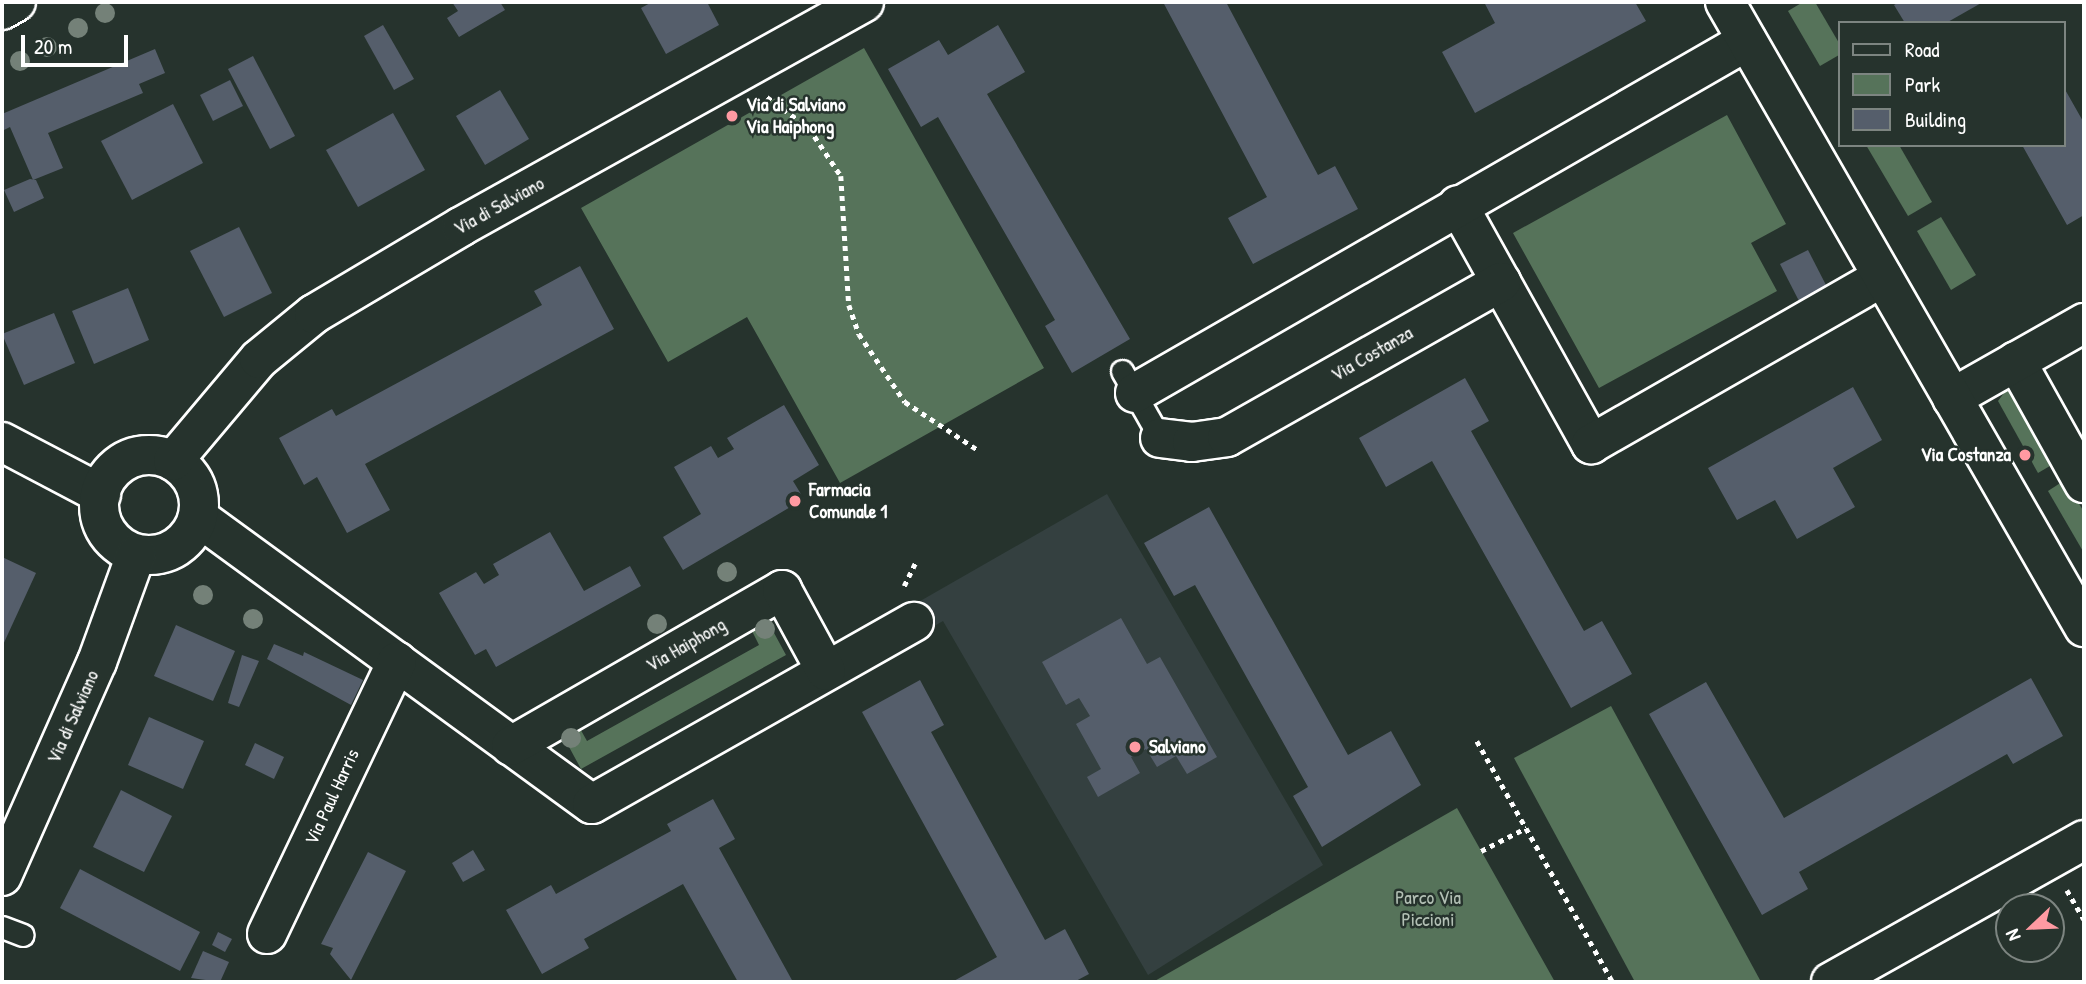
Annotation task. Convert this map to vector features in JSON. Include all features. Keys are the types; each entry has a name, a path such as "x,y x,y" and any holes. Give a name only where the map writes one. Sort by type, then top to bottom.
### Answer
{"street":[{"path":"2,10 16,2"},
{"name":"Via di Salviano","path":"173,461 259,359 314,314 864,2"},
{"path":"1725,2 1952,398 2078,602"},
{"path":"1129,382 1458,205 1747,41"},
{"path":"1458,205 1591,444 1883,277"},
{"name":"Via Costanza","path":"1160,438 1192,442 1227,437 1501,282"},
{"path":"1952,398 2084,323"},
{"path":"2015,361 2084,483"},
{"path":"2,442 101,494"},
{"path":"142,455 173,461 195,485 198,517 193,531 171,550 136,555 115,541 105,529 100,514 101,494 106,479 127,460 142,455"},
{"path":"198,517 592,804 914,622"},
{"name":"Via di Salviano","path":"2,876 97,662 136,555"},
{"name":"Via Haiphong","path":"511,746 782,590 827,671"},
{"name":"Via Paul Harris","path":"267,934 397,661"},
{"path":"1831,982 2084,840"}],"lane":[{"path":"1129,382 1160,438"},
{"path":"2,927 23,935"}],"path":[{"path":"735,74 809,128 836,165 847,220 849,304 859,334 905,402 978,450"},
{"path":"1477,741 1613,982"},
{"path":"1480,851 1526,828"}],"shaded area":[{"name":"Salviano","path":"1107,494 1323,865 1148,975 943,621 929,629 915,604"}],"green space":[{"path":"1803,2 1815,2 1838,41 1838,56 1820,66 1788,11"},
{"path":"864,48 1044,368 840,483 747,317 668,362 581,208"},
{"path":"1727,115 1786,224 1751,243 1777,291 1599,388 1513,233"},
{"path":"1867,147 1900,147 1932,202 1908,216"},
{"path":"1941,217 1976,275 1951,290 1917,231"},
{"path":"2007,389 2015,393 2055,463 2038,473 1998,401"},
{"path":"2065,480 2084,512 2084,553 2048,491"},
{"path":"767,620 786,655 581,769 562,734 578,725 587,741 759,645 751,629"},
{"path":"1611,706 1760,980 1635,982 1514,758"},
{"name":"Parco Via Piccioni","path":"1457,808 1555,982 1153,982"}],"building":[{"path":"452,2 500,2 505,10 459,37 447,18 458,11"},
{"path":"652,2 707,2 719,25 666,54 641,8"},
{"path":"1163,2 1226,2 1318,175 1335,166 1358,209 1253,264 1228,218 1267,197"},
{"path":"1484,2 1635,2 1646,21 1475,113 1442,52 1495,23"},
{"path":"1899,2 1983,2 1950,21 1904,21 1894,5"},
{"path":"383,25 414,79 394,90 364,36"},
{"path":"998,25 1025,72 987,94 1130,339 1072,373 1045,326 1055,320 938,117 921,127 888,69 939,40 948,55"},
{"path":"155,49 165,73 139,84 143,93 48,133 63,168 33,180 10,127 2,131 2,114"},
{"path":"253,56 295,136 270,149 228,69"},
{"path":"230,80 243,106 213,121 200,95"},
{"path":"500,90 529,139 485,165 456,116"},
{"path":"2065,90 2084,123 2084,215 2067,225 2023,147 2065,147"},
{"path":"173,104 203,163 132,200 101,141"},
{"path":"393,113 425,170 358,207 326,150"},
{"path":"30,179 36,180 44,198 14,212 4,190"},
{"path":"239,227 272,293 224,317 190,251"},
{"path":"1808,250 1827,287 1799,301 1780,264"},
{"path":"580,266 614,329 365,464 390,510 347,533 317,477 304,485 279,438 332,409 336,416 542,305 534,291"},
{"path":"128,288 149,340 94,364 72,311"},
{"path":"54,313 75,363 24,385 2,334"},
{"path":"1465,378 1489,421 1471,431 1584,631 1602,621 1632,674 1571,708 1432,461 1386,487 1359,438"},
{"path":"1853,387 1882,440 1833,468 1855,507 1797,539 1775,500 1737,520 1708,468"},
{"path":"784,405 819,465 793,481 804,499 683,570 663,537 701,514 674,467 711,446 718,458 734,449 727,438"},
{"path":"1209,507 1348,755 1391,731 1421,785 1322,847 1293,796 1308,787 1195,585 1174,596 1144,543"},
{"path":"550,532 584,591 630,566 641,586 496,667 486,649 475,655 439,593 476,572 484,584 499,575 493,564"},
{"path":"2,557 36,573 2,647"},
{"path":"1121,618 1147,664 1160,657 1217,757 1187,774 1176,756 1157,767 1146,749 1131,757 1140,773 1098,797 1087,777 1101,769 1076,724 1090,716 1079,698 1066,705 1042,662"},
{"path":"176,625 235,651 213,701 154,676"},
{"path":"274,644 303,656 304,652 363,680 351,705 267,659"},
{"path":"242,655 259,661 239,707 228,703"},
{"path":"2031,678 2063,736 2013,764 2007,754 1799,872 1808,889 1762,915 1649,714 1706,682 1784,818"},
{"path":"920,680 944,725 931,732 1045,940 1065,929 1089,974 1074,982 952,982 997,957 862,712"},
{"path":"149,717 204,741 183,789 128,765"},
{"path":"255,743 284,757 274,779 245,765"},
{"path":"121,790 172,816 144,872 93,847"},
{"path":"713,799 735,839 719,848 793,982 738,982 683,884 584,939 589,948 542,974 506,910 551,885 556,894 671,831 667,824"},
{"path":"473,850 485,870 463,882 452,863"},
{"path":"368,852 406,871 351,980 330,954 333,948 321,944"},
{"path":"80,869 200,932 180,971 60,908"},
{"path":"218,932 232,939 225,952 212,945"},
{"path":"203,951 229,962 220,982 191,978"}],"place":[{"name":"Via di Salviano Via Haiphong","path":"732,116"},
{"name":"Via Costanza","path":"2025,455"},
{"name":"Farmacia Comunale 1","path":"795,501"},
{"name":"Salviano","path":"1135,747"}]}
